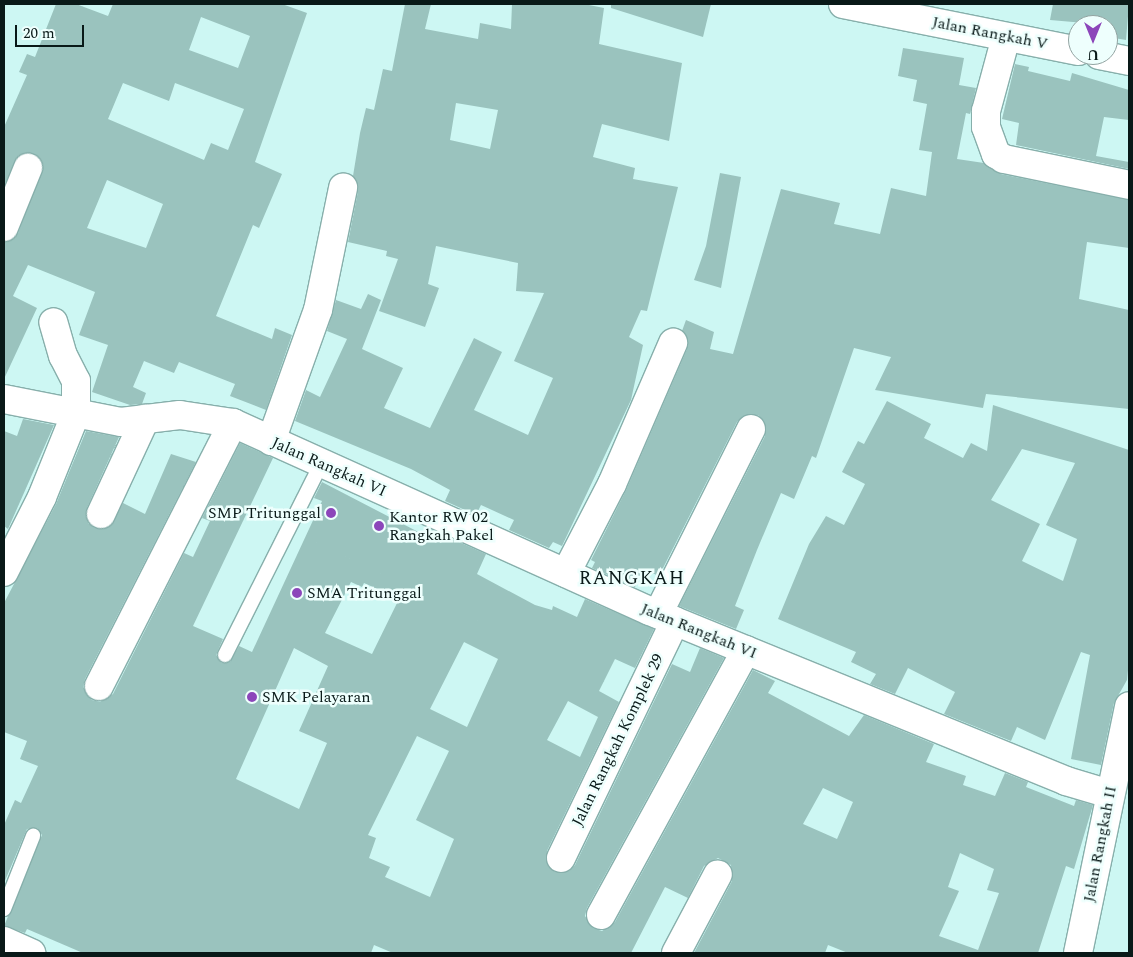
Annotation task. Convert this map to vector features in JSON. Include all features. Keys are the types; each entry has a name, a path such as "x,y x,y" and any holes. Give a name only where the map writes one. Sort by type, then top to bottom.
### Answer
{"street":[{"name":"Jalan Rangkah V","path":"843,4 1068,49"},
{"path":"1006,37 986,111 986,128 996,154 1004,159 1129,185"},
{"path":"4,227 28,168"},
{"path":"271,441 318,310 343,188"},
{"path":"4,572 42,497 76,413 76,381 63,356 53,322"},
{"path":"566,573 612,484 673,343"},
{"name":"Jalan Rangkah VI","path":"4,399 121,422 180,415 233,423 667,618 1066,781 1117,788"},
{"path":"101,514 144,419"},
{"path":"99,686 233,423"},
{"name":"Jalan Rangkah Komplek 29","path":"561,858 751,429"},
{"path":"601,915 746,650"},
{"name":"Jalan Rangkah II","path":"1078,953 1117,788 1129,706"},
{"path":"676,953 718,874"},
{"path":"4,940 31,953"}],"lane":[{"path":"224,655 321,464"},
{"path":"4,909 34,836"}],"building":[{"path":"56,4 76,4 108,16 113,4 282,4 307,13 255,162 282,174 259,228 253,225 216,316 272,339 275,328 292,335 266,410 230,396 235,384 179,362 174,373 144,361 133,387 146,393 142,404 130,405 92,392 108,345 79,335 95,292 28,265 13,296 37,308 4,379 4,242 18,233 43,166 34,154 19,155 4,186 4,127 27,75 19,72 27,54 35,57","holes":["201,17 250,36 238,68 189,50","123,83 169,101 175,83 244,109 228,150 211,143 204,160 108,119","107,180 163,204 146,248 87,228"]},
{"path":"405,4 431,4 425,29 478,39 480,23 511,29 512,4 584,4 604,8 599,44 682,63 669,141 602,124 593,157 635,168 633,179 678,187 647,311 641,310 629,337 643,345 631,400 562,546 553,542 549,548 509,530 514,520 481,505 476,515 445,501 450,490 411,469 295,421 306,390 320,397 347,339 327,331 336,300 361,309 368,294 381,300 362,349 403,368 384,408 430,428 474,338 502,352 474,410 528,435 553,378 514,361 544,293 516,291 518,263 436,246 428,284 439,288 425,327 379,311 398,259 386,256 387,251 348,242 358,191 353,176 366,108 374,110 383,69 392,71","holes":["456,103 498,110 490,149 450,140"]},
{"path":"611,4 711,4 703,37 611,8"},
{"path":"1053,4 1129,4 1126,40 1118,39 1118,15 1068,15 1068,22 1050,20"},
{"path":"903,48 964,58 959,85 976,88 970,114 966,113 957,159 984,163 1001,174 1129,200 1129,248 1087,242 1079,299 1129,310 1129,409 986,394 983,408 875,390 891,357 854,348 816,458 812,456 794,499 781,493 757,550 735,606 744,610 736,629 679,606 765,436 764,421 758,415 743,416 737,422 659,576 643,569 635,587 592,568 595,562 591,560 626,490 687,349 682,331 686,320 714,332 710,349 733,354 781,189 840,203 834,224 880,234 891,188 926,196 932,152 919,150 927,104 913,101 917,80 898,76"},
{"path":"1015,64 1029,67 1028,71 1070,81 1072,73 1129,90 1129,120 1104,117 1096,156 1129,162 1129,169 1016,145 1019,123 1002,119"},
{"path":"720,173 741,177 721,288 694,280 706,246"},
{"path":"887,401 931,424 924,438 963,458 971,443 987,451 993,405 1129,450 1129,660 1127,680 1114,703 1101,765 1071,759 1090,655 1081,652 1045,740 1017,727 1011,741 944,714 955,692 908,668 895,694 870,684 876,674 851,662 856,652 778,619 809,544 826,516 844,525 865,484 842,472 858,441 864,444","holes":["1022,449 1075,463 1046,525 1077,539 1063,581 1022,561 1040,524 991,500"]},
{"path":"23,419 54,425 8,529 4,526 4,431 17,436"},
{"path":"86,431 119,437 87,508 88,523 95,528 110,526 123,503 145,514 171,454 196,462 85,679 83,687 92,700 100,702 113,694 184,553 193,557 210,521 202,518 240,443 273,458 193,626 223,639 216,655 222,663 230,662 239,646 252,652 322,501 314,498 322,482 428,537 432,530 486,554 477,574 535,605 552,610 553,606 577,617 585,599 654,629 635,668 615,659 599,691 619,702 547,851 548,866 555,872 569,871 575,865 672,664 690,672 700,648 724,658 587,908 585,916 593,928 602,931 615,922 753,670 775,681 768,693 849,736 864,715 934,744 926,762 966,776 963,785 995,796 1005,773 1028,782 1026,787 1074,806 1076,800 1093,805 1074,869 1066,866 1038,953 848,953 828,945 825,953 694,953 732,881 731,865 718,858 704,866 688,898 665,887 631,953 393,953 374,945 371,953 83,953 27,929 25,933 4,926 42,835 37,828 27,829 4,883 4,825 15,800 21,803 38,766 20,759 27,741 4,732 4,603 56,504","holes":["351,582 362,587 364,583 399,599 372,654 325,633","464,642 498,659 467,727 430,709","294,648 328,666 299,731 327,743 299,809 236,779","568,701 598,717 580,757 547,740","417,736 449,751 416,820 454,839 430,897 385,877 390,867 369,858 376,838 368,835","823,788 853,802 837,839 803,824","960,853 994,869 987,890 999,893 978,950 939,936 959,891 948,887"]}],"place":[{"name":"SMP Tritunggal","path":"331,513"},
{"name":"Kantor RW 02 Rangkah Pakel","path":"379,526"},
{"name":"SMA Tritunggal","path":"297,593"},
{"name":"SMK Pelayaran","path":"252,697"}],"district":[{"name":"RANGKAH","path":"632,579"}]}
